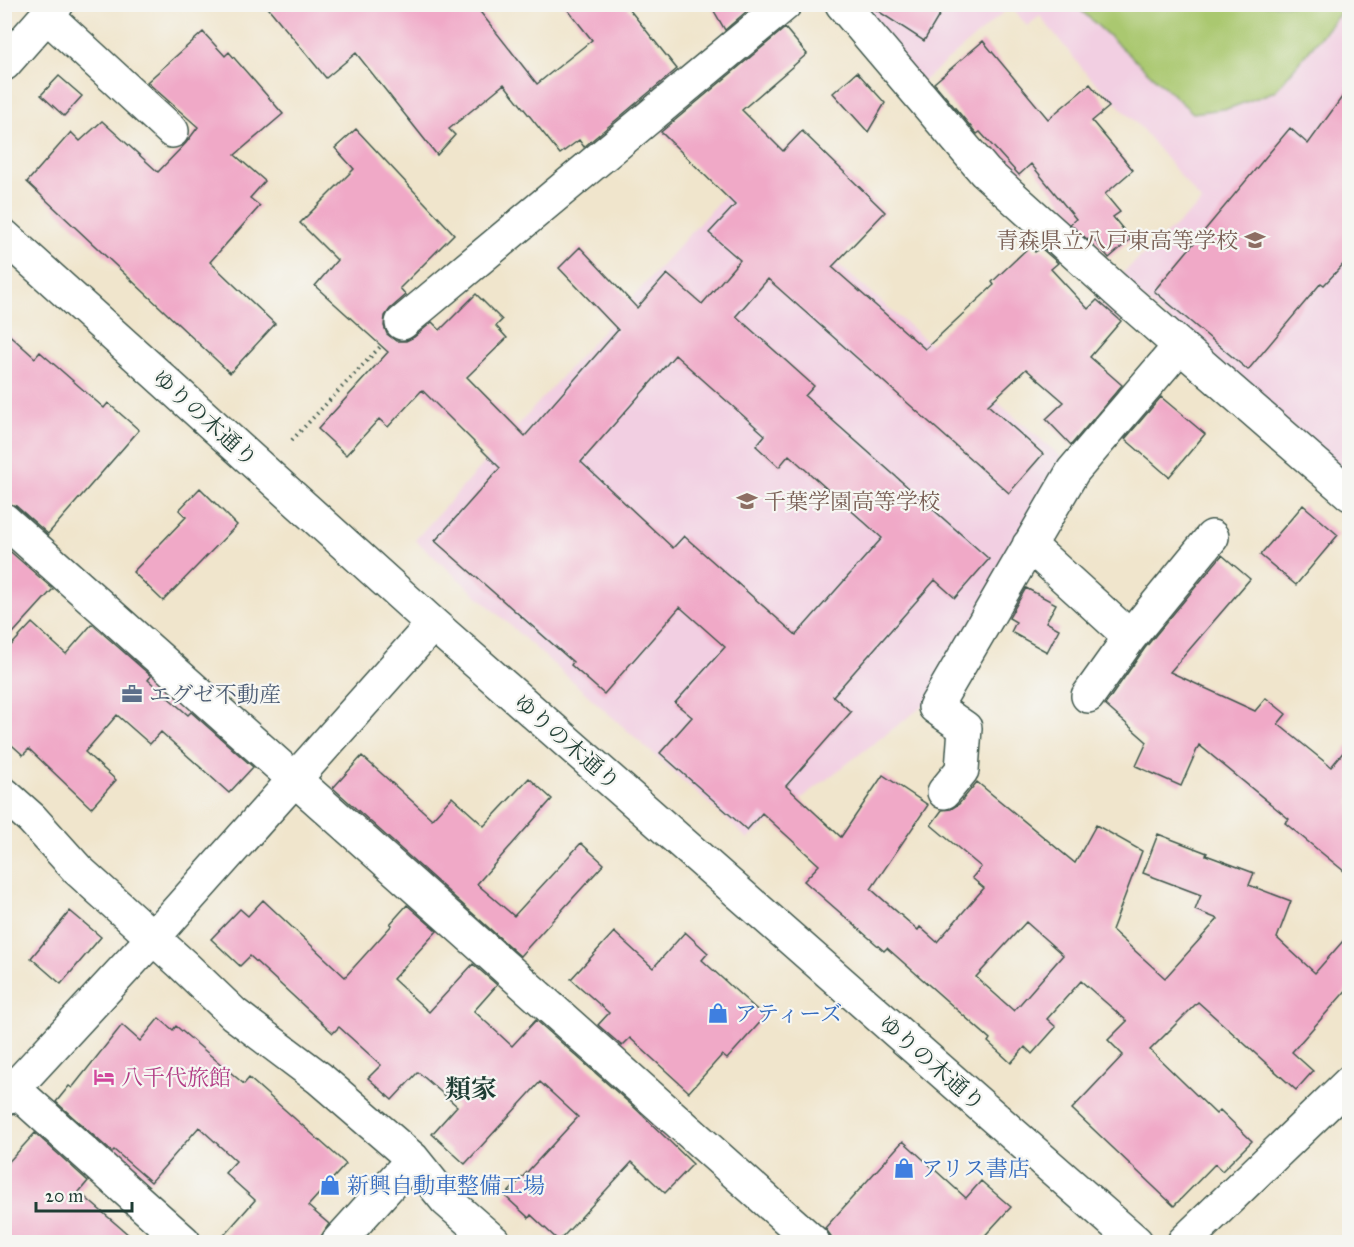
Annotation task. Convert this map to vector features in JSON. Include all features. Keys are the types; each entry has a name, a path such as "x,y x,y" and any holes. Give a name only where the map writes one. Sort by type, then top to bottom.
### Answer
{"street":[{"path":"402,323 785,4"},
{"path":"843,4 986,172 1350,494"},
{"path":"4,64 52,10 172,131"},
{"name":"ゆりの木通り","path":"4,236 433,624 1136,1242"},
{"path":"944,792 962,770 965,728 935,707 1073,471 1180,346"},
{"path":"4,520 813,1242"},
{"path":"1088,696 1130,637 1212,537"},
{"path":"1029,545 1130,637"},
{"path":"184,1242 9,1094 153,938 433,624"},
{"path":"4,794 32,819 78,870 234,1014 319,1078 413,1159 446,1200 494,1242"},
{"path":"1184,1242 1350,1082"},
{"path":"338,1242 413,1159"}],"path":[{"path":"292,440 402,323"}],"shaded area":[{"name":"青森県立八戸東高等学校","path":"855,5 1349,5 1349,476 1118,277 1202,202 1142,129 1086,73 1040,16 1027,26 1011,6 921,83"},
{"name":"千葉学園高等学校","path":"739,179 1067,462 927,703 748,839 415,540"}],"green space":[{"path":"1075,5 1347,5 1275,91 1230,108 1193,113"}],"building":[{"path":"265,4 474,4 537,84 592,40 563,4 625,4 677,69 584,147 579,140 560,154 504,84 449,129 455,135 437,155 356,53 326,78"},
{"path":"710,4 755,4 725,30"},
{"path":"867,4 946,4 924,41"},
{"path":"785,28 807,54 742,110 783,151 802,131 885,212 832,267 925,349 994,285 992,282 1030,246 1035,252 1041,248 1058,263 1051,269 1088,309 1097,300 1121,321 1090,357 1122,385 1071,445 1046,419 1064,402 1026,369 988,405 1043,454 1009,493 768,279 736,316 814,386 805,396 989,559 955,598 935,580 833,696 851,712 786,786 841,837 883,775 928,805 871,889 918,930 920,927 937,942 984,888 972,878 981,867 931,825 942,810 951,809 959,804 977,782 1075,863 1096,825 1142,851 1112,930 1165,978 1218,919 1195,910 1201,895 1143,873 1158,834 1254,873 1249,885 1291,901 1277,938 1315,973 1350,933 1350,986 1292,1052 1313,1071 1296,1090 1198,1002 1150,1050 1216,1114 1220,1110 1252,1141 1222,1171 1215,1164 1174,1206 1072,1109 1123,1055 1108,1040 1127,1021 1081,981 1047,1019 1056,1027 1032,1054 1025,1047 1011,1063 988,1042 990,1039 887,948 884,951 804,881 819,865 762,813 747,830 660,753 692,717 675,703 725,647 680,607 604,694 571,665 573,662 435,541 500,468 422,390 388,427 379,419 346,455 318,429 388,352 315,286 337,260 300,223 354,169 335,148 356,129 454,234 400,288 406,295 385,316 384,326 387,334 396,341 406,341 432,322 440,330 476,294 502,320 496,326 507,338 467,377 525,436 618,330 559,268 580,247 637,308 667,274 702,304 740,260 709,233 735,205 661,132","holes":["675,355 765,435 756,446 779,467 789,455 882,538 796,635 684,536 673,548 581,462","1026,922 1063,955 1014,1011 976,977"]},
{"path":"203,32 225,56 229,52 283,114 235,155 265,181 250,198 260,206 210,262 275,324 230,373 27,182 71,132 80,141 102,121 158,172 198,127 147,82"},
{"path":"983,41 1048,119 1090,84 1109,107 1092,121 1133,170 1105,194 1120,212 1113,217 1131,239 1109,258 1092,237 1088,240 1070,224 1076,219 1031,164 1019,175 980,132 977,134 934,83"},
{"path":"857,72 885,103 868,132 833,93"},
{"path":"59,76 82,96 64,116 41,95"},
{"path":"1350,86 1350,257 1324,285 1321,283 1248,370 1154,291 1290,128 1308,144"},
{"path":"4,330 35,358 40,352 104,408 108,403 139,430 48,534 16,506 4,502"},
{"path":"1161,397 1205,434 1169,477 1125,439"},
{"path":"200,488 237,525 163,601 133,572 186,517 179,510"},
{"path":"1303,505 1338,535 1296,585 1260,555"},
{"path":"4,546 53,589 4,643"},
{"path":"1222,555 1250,579 1170,672 1255,711 1266,698 1286,714 1278,724 1331,767 1350,744 1350,876 1285,823 1289,819 1199,745 1181,786 1136,766 1147,742 1105,705 1145,648"},
{"path":"1026,588 1056,604 1046,622 1059,629 1047,652 1011,632 1016,622 1009,618"},
{"path":"32,623 66,654 92,624 151,676 148,680 188,715 191,712 253,767 229,793 161,732 150,744 117,715 85,752 116,780 91,808 29,749 23,755 4,738 4,653"},
{"path":"362,756 432,819 452,797 484,826 529,778 552,799 477,884 514,916 581,843 604,864 520,956 333,788"},
{"path":"263,900 345,977 407,905 437,931 393,979 429,1012 473,964 497,985 474,1011 512,1046 536,1020 636,1109 693,1164 665,1193 632,1162 559,1241 531,1215 529,1218 505,1196 578,1117 540,1082 465,1164 432,1134 457,1106 418,1072 392,1100 368,1078 381,1065 339,1027 333,1033 250,956 240,966 211,939 240,909 248,916"},
{"path":"70,911 101,937 61,984 31,958"},
{"path":"614,932 653,968 685,932 708,953 702,960 765,1017 727,1059 722,1055 689,1092 630,1038 622,1046 598,1025 609,1013 571,979"},
{"path":"159,1018 173,1030 176,1026 244,1084 249,1078 346,1164 308,1206 329,1224 320,1242 218,1242 255,1200 225,1173 236,1161 199,1127 151,1182 114,1150 112,1152 56,1102 69,1086 72,1088 122,1025 140,1041"},
{"path":"35,1133 88,1181 79,1192 137,1242 4,1242 4,1167"},
{"path":"903,1141 966,1198 981,1181 1011,1207 979,1242 831,1242 831,1236 825,1228"}],"place":[{"name":"青森県立八戸東高等学校","path":"1255,240"},
{"name":"千葉学園高等学校","path":"747,501"},
{"name":"エグゼ不動産","path":"132,694"},
{"name":"アティーズ","path":"718,1013"},
{"name":"八千代旅館","path":"104,1077"},
{"name":"アリス書店","path":"904,1168"},
{"name":"新興自動車整備工場","path":"330,1185"}],"district":[{"name":"類家","path":"471,1089"}]}
